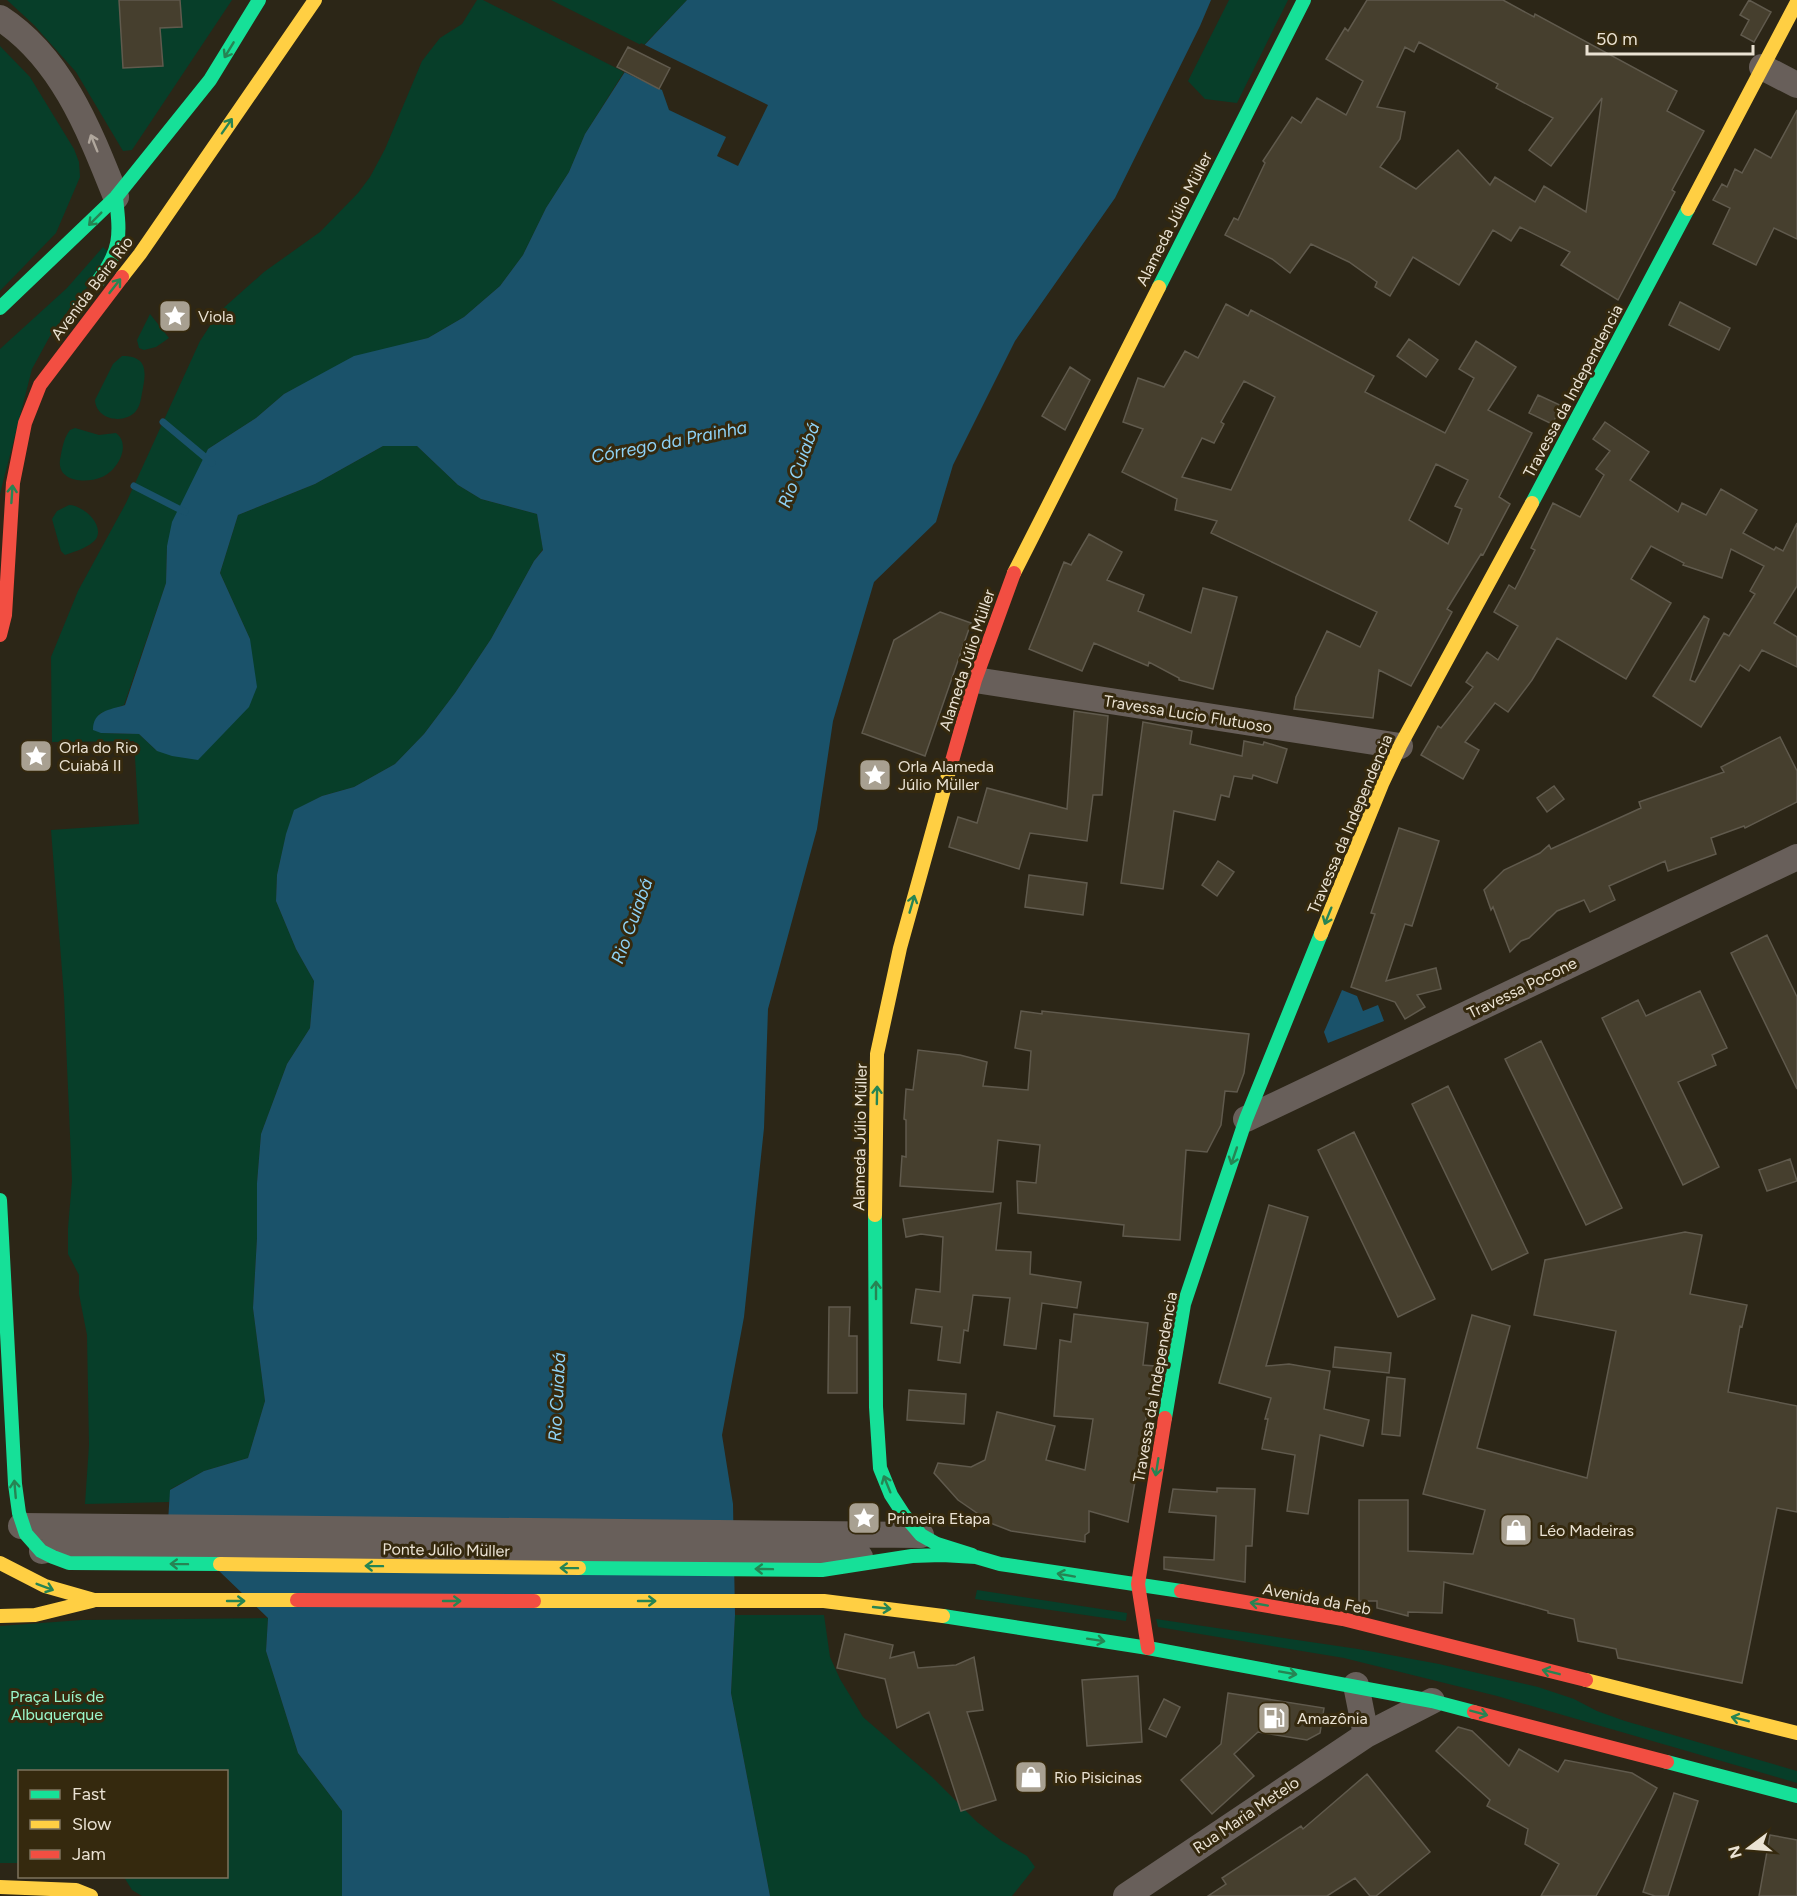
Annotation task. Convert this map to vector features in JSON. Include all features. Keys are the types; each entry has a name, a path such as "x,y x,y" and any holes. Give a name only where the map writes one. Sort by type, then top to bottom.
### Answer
{"main road":[{"path":"0,308 116,197 210,80 259,0"},
{"name":"Avenida Beira Rio","path":"0,635 5,615 13,483 25,423 40,386 140,254 315,0"},
{"name":"Alameda Júlio Müller","path":"976,1557 937,1544 921,1534 897,1505 880,1468 876,1385 877,1054 900,948 975,680 1015,570 1304,0"},
{"name":"Travessa da Independencia","path":"1148,1648 1138,1584 1184,1305 1246,1119 1382,784 1400,746 1539,490 1797,2"},
{"path":"90,291 111,264 117,252 120,236 116,197"},
{"path":"40,386 44,356"},
{"path":"0,519 9,540"},
{"path":"0,1200 15,1484 21,1526 26,1536 42,1551"},
{"name":"Ponte Júlio Müller","path":"69,1544 823,1552"},
{"name":"Avenida da Feb","path":"884,1559 942,1555 976,1557 1000,1564 1138,1584 1343,1619 1797,1733"},
{"path":"0,1563 39,1586 65,1595 94,1600 824,1601 911,1611 1148,1648 1356,1685 1432,1701 1797,1797"},
{"path":"0,1616 15,1618 38,1616 94,1600"},
{"path":"0,1887 76,1890 91,1896"}],"street":[{"path":"0,18 18,30 55,72 88,128 116,197"},
{"path":"1762,67 1797,85"},
{"name":"Travessa Lucio Flutuoso","path":"975,680 1400,746"},
{"name":"Travessa Pocone","path":"1246,1119 1797,857"},
{"path":"21,1526 69,1544"},
{"path":"823,1552 921,1534"},
{"path":"42,1551 69,1544 823,1552 884,1559"},
{"path":"1356,1685 1366,1735"},
{"name":"Rua Maria Metelo","path":"1126,1896 1366,1735 1432,1701"}],"green space":[{"path":"7,0 232,0 132,150 123,151 76,72 34,25"},
{"path":"477,0 483,0 624,72 585,134 569,172 546,208 523,255 500,286 464,317 428,338 395,347 317,377 284,394 256,418 208,449 167,546 166,583 124,705 99,714 101,733 139,734 157,751 228,728 248,707 250,639 220,573 238,515 315,484 383,446 417,446 458,485 481,499 537,514 543,549 491,639 424,734 395,764 354,787 322,796 294,811 286,835 277,875 276,901 296,949 314,981 310,1028 287,1064 261,1134 253,1308 265,1401 248,1458 204,1471 171,1489 169,1502 85,1504 89,1445 87,1335 79,1294 79,1275 68,1254 72,1181 64,996 51,830 139,824 134,741 52,742 51,657 78,591 126,503 200,341 219,312 264,272 320,232 358,193 370,177 385,149 422,61 440,38 462,24"},
{"path":"551,0 687,0 643,46"},
{"path":"1229,0 1288,0 1237,103 1205,99 1188,81"},
{"path":"0,46 30,77 74,149 79,162 80,177 56,233 0,291"},
{"path":"103,247 113,256 50,336 32,369 0,494 0,349 67,288"},
{"path":"150,314 169,338 156,347 144,350 139,348 137,340"},
{"path":"122,356 137,359 144,367 145,373 140,402 136,411 125,418 118,419 105,416 100,412 95,400 113,364"},
{"path":"75,428 99,435 116,433 121,438 123,451 121,457 108,474 95,479 81,480 68,477 63,473 60,460 63,445 70,430"},
{"path":"69,505 80,508 91,516 98,533 96,539 90,544 65,555 61,551 52,519 57,511"},
{"path":"977,1590 1127,1613 1126,1621 975,1599"},
{"path":"735,1615 824,1615 830,1657 840,1679 863,1717 932,1777 977,1822 1027,1856 1035,1867 1012,1896 770,1896 731,1693"},
{"name":"Praça Luís de Albuquerque","path":"268,1618 266,1651 298,1753 342,1811 342,1896 142,1896 132,1890 125,1878 228,1878 228,1770 18,1770 18,1863 0,1863 0,1626 82,1620"},
{"path":"1156,1619 1358,1649 1439,1664 1538,1687 1574,1699 1597,1711 1625,1721 1797,1771 1797,1783 1497,1696 1344,1658 1158,1627"}],"water":[{"path":"687,0 1211,0 1115,198 1015,341 953,465 936,522 874,582 833,721 817,829 768,1009 764,1128 744,1317 722,1435 733,1504 735,1615 731,1693 770,1896 342,1896 342,1811 298,1753 266,1651 268,1618 168,1522 170,1490 204,1471 248,1458 265,1401 253,1308 261,1134 287,1064 310,1028 314,981 296,949 276,901 277,875 294,810 322,796 354,787 395,764 424,734 491,639 534,561 543,550 537,514 481,499 458,485 417,446 383,446 315,484 238,515 220,573 250,639 257,687 249,707 198,760 157,751 139,734 101,733 93,730 94,724 103,712 125,705 166,583 167,546 172,522 208,449 256,418 284,394 354,356 428,338 464,317 500,286 523,255 546,208 569,172 585,134 637,53"},
{"path":"1342,990 1357,996 1363,1011 1378,1005 1384,1021 1328,1043 1324,1032"}],"pier":[{"path":"641,43 768,105 738,166 717,156 726,137 669,110 662,90 622,71"}],"building":[{"path":"119,0 180,0 182,27 160,28 163,66 123,68"},
{"path":"1367,0 1503,0 1534,17 1535,14 1677,91 1667,111 1704,131 1672,190 1675,192 1618,300 1561,265 1570,252 1520,227 1511,241 1493,230 1459,285 1413,257 1390,296 1375,287 1377,282 1349,262 1311,244 1290,273 1272,259 1225,235 1234,218 1238,220 1265,163 1263,161 1292,117 1301,123 1317,98 1346,115 1363,81 1326,59 1345,28 1348,31","holes":["1419,42 1498,84 1496,88 1553,118 1529,150 1551,166 1602,98 1586,212 1544,186 1535,202 1495,177 1490,185 1458,150 1416,189 1380,167 1400,139 1405,112 1377,107 1405,47 1414,52"]},
{"path":"1749,0 1771,12 1754,42 1741,35 1749,20 1740,15"},
{"path":"628,47 670,68 659,89 617,67"},
{"path":"1797,110 1797,239 1774,228 1756,265 1713,244 1730,208 1713,200 1722,184 1727,187 1735,169 1742,173 1755,149 1771,158"},
{"path":"1680,302 1730,328 1719,350 1669,325"},
{"path":"1226,304 1248,316 1251,310 1374,376 1365,392 1445,433 1474,378 1459,369 1476,341 1516,367 1488,410 1532,433 1499,497 1510,504 1483,555 1481,554 1447,609 1452,612 1411,686 1379,670 1373,718 1294,709 1296,697 1327,631 1360,647 1377,612 1211,533 1217,521 1175,510 1177,499 1122,472 1143,429 1123,422 1138,378 1164,387 1185,351 1198,358","holes":["1244,381 1275,397 1231,490 1182,477 1202,438 1214,443 1224,424 1221,422","1436,464 1468,480 1455,506 1462,509 1448,544 1409,520"]},
{"path":"1409,339 1438,360 1426,377 1397,356"},
{"path":"1070,367 1090,380 1065,430 1042,416"},
{"path":"1538,395 1562,406 1552,424 1529,413"},
{"path":"1605,422 1649,452 1630,480 1678,512 1682,503 1706,515 1721,489 1757,510 1743,533 1774,550 1776,547 1783,551 1797,523 1797,586 1774,623 1797,637 1797,667 1762,650 1749,671 1740,665 1701,727 1653,696 1704,616 1709,619 1690,680 1695,682 1724,633 1729,636 1755,594 1750,591 1764,566 1731,549 1722,578 1683,565 1684,563 1651,546 1631,579 1671,603 1626,679 1557,638 1532,680 1508,712 1495,703 1465,742 1479,750 1463,779 1421,755 1438,726 1441,728 1473,687 1466,682 1487,652 1498,660 1518,626 1494,612 1509,585 1515,589 1535,550 1531,548 1553,503 1580,517 1604,475 1596,469 1610,451 1593,439"},
{"path":"1089,534 1122,552 1107,580 1144,595 1138,611 1191,633 1203,588 1237,597 1213,689 1179,680 1149,662 1148,666 1094,643 1082,671 1029,649 1064,562 1071,565"},
{"path":"940,612 971,623 925,756 862,733 894,640"},
{"path":"1074,711 1108,716 1102,795 1093,795 1087,841 1030,833 1019,869 949,847 958,817 977,823 987,788 1067,809"},
{"path":"1143,722 1192,731 1190,744 1242,756 1244,741 1263,745 1264,742 1287,749 1277,783 1253,775 1252,779 1234,776 1229,797 1221,795 1215,820 1174,811 1163,889 1121,883"},
{"path":"1780,737 1797,771 1797,802 1745,828 1744,826 1711,838 1716,854 1668,871 1665,861 1609,886 1615,900 1590,912 1584,900 1557,911 1529,938 1521,941 1510,952 1484,890 1504,870 1540,853 1549,845 1551,849 1641,808 1639,802 1724,772 1721,767"},
{"path":"1554,786 1564,799 1547,812 1537,798"},
{"path":"1399,828 1439,841 1412,926 1405,924 1386,981 1436,968 1441,989 1417,995 1425,1007 1405,1019 1395,1002 1351,987 1375,914 1371,913"},
{"path":"1218,861 1234,872 1217,896 1202,885"},
{"path":"1029,875 1087,883 1083,915 1025,907"},
{"path":"1767,935 1797,997 1797,1089 1731,953"},
{"path":"1700,991 1727,1048 1712,1055 1716,1065 1678,1082 1719,1167 1683,1185 1602,1018 1638,1000 1646,1016"},
{"path":"1021,1011 1042,1014 1042,1011 1249,1034 1244,1073 1237,1092 1225,1091 1221,1125 1207,1152 1186,1150 1180,1240 1123,1236 1124,1225 1018,1213 1017,1181 1036,1183 1040,1145 998,1140 993,1192 900,1186 902,1156 906,1157 906,1120 904,1119 906,1089 913,1090 918,1050 960,1055 987,1062 983,1086 1028,1090 1031,1051 1015,1048"},
{"path":"1541,1041 1622,1208 1586,1225 1505,1059"},
{"path":"1448,1086 1528,1253 1492,1270 1412,1104"},
{"path":"1354,1132 1435,1299 1398,1317 1318,1150"},
{"path":"1790,1159 1797,1181 1767,1191 1759,1170"},
{"path":"1001,1203 996,1250 1031,1252 1030,1274 1081,1282 1077,1308 1042,1303 1036,1349 1004,1345 1010,1298 973,1295 968,1331 964,1330 960,1363 938,1360 942,1327 911,1323 916,1289 940,1292 943,1237 921,1234 906,1237 903,1219"},
{"path":"1269,1205 1308,1217 1266,1366 1289,1364 1330,1371 1324,1409 1369,1420 1363,1446 1320,1435 1308,1514 1287,1511 1295,1455 1262,1449 1268,1419 1265,1419 1271,1398 1219,1383"},
{"path":"1685,1232 1702,1235 1690,1294 1747,1305 1742,1327 1740,1326 1728,1392 1797,1406 1797,1512 1777,1508 1742,1683 1618,1658 1616,1649 1578,1641 1574,1619 1444,1582 1442,1613 1408,1612 1408,1616 1377,1608 1377,1601 1359,1601 1359,1500 1408,1500 1408,1551 1473,1554 1485,1510 1423,1494 1472,1315 1510,1326 1477,1448 1587,1478 1616,1331 1534,1315 1545,1260"},
{"path":"829,1307 850,1307 849,1336 857,1336 857,1393 828,1393"},
{"path":"1074,1314 1148,1323 1143,1365 1155,1366 1128,1522 1089,1511 1089,1532 1085,1535 1085,1542 1011,1531 993,1524 958,1500 934,1473 938,1463 971,1467 985,1460 997,1412 1055,1426 1046,1460 1085,1470 1093,1419 1054,1416 1060,1340 1071,1342"},
{"path":"1335,1347 1391,1353 1389,1373 1333,1367"},
{"path":"1387,1377 1405,1379 1400,1436 1382,1434"},
{"path":"909,1390 966,1394 964,1424 907,1420"},
{"path":"1217,1488 1255,1489 1252,1546 1246,1546 1245,1582 1164,1569 1164,1557 1214,1560 1216,1516 1169,1512 1173,1489 1217,1492"},
{"path":"845,1634 893,1645 890,1658 914,1652 918,1668 956,1665 974,1657 983,1710 967,1712 996,1800 961,1811 929,1712 897,1728 885,1679 837,1668"},
{"path":"1138,1676 1142,1742 1087,1746 1082,1680"},
{"path":"1228,1693 1324,1708 1320,1733 1307,1740 1258,1732 1234,1754 1254,1776 1212,1814 1181,1780 1221,1744"},
{"path":"1164,1699 1180,1707 1166,1737 1149,1729"},
{"path":"1458,1727 1472,1731 1509,1766 1519,1749 1558,1772 1565,1760 1632,1773 1657,1788 1596,1896 1541,1896 1559,1864 1525,1844 1528,1829 1487,1806 1490,1800 1436,1751"},
{"path":"1367,1774 1430,1852 1376,1896 1370,1896 1355,1878 1327,1896 1208,1896 1226,1884 1222,1878 1301,1826 1303,1829"},
{"path":"1674,1793 1698,1801 1668,1896 1655,1896 1643,1892"},
{"path":"1770,1835 1797,1840 1797,1896 1759,1896"}],"waterway":[{"path":"163,422 212,463"},
{"path":"134,486 185,512"}],"traffic: fast":[{"path":"0,308 116,197 210,80 259,0"},
{"path":"1159,287 1304,0"},
{"path":"98,281 112,260 118,241 116,197"},
{"path":"1532,503 1688,209"},
{"path":"1165,1418 1184,1304 1246,1119 1321,934"},
{"path":"0,1200 15,1484 19,1513 26,1534 41,1551 69,1563 220,1564"},
{"path":"875,1215 876,1407 880,1468 891,1495 921,1535 937,1544 972,1555"},
{"path":"579,1568 822,1570 912,1556 942,1555 976,1557 1000,1564 1181,1591"},
{"path":"943,1616 1148,1648 1432,1701 1474,1712"},
{"path":"1667,1762 1797,1796"}],"traffic: slow":[{"path":"122,277 315,0"},
{"path":"1688,209 1797,2"},
{"path":"1014,573 1159,287"},
{"path":"1321,934 1382,784 1400,746 1532,503"},
{"path":"875,1215 877,1054 900,948 950,768"},
{"path":"0,1563 45,1586 94,1600 297,1600"},
{"path":"220,1564 579,1568"},
{"path":"0,1616 35,1615 92,1601"},
{"path":"534,1601 824,1601 943,1616"},
{"path":"1586,1680 1797,1733"},
{"path":"0,1887 76,1890 91,1896"}],"traffic: jam":[{"path":"0,635 5,615 13,483 25,423 40,385 122,277"},
{"path":"950,768 975,680 1014,573"},
{"path":"1148,1648 1138,1584 1165,1418"},
{"path":"1181,1591 1343,1619 1586,1680"},
{"path":"297,1600 534,1601"},
{"path":"1474,1712 1667,1762"}],"place":[{"name":"Viola","path":"175,316"},
{"name":"Orla do Rio Cuiabá II","path":"36,756"},
{"name":"Orla Alameda Júlio Müller","path":"875,775"},
{"name":"Primeira Etapa","path":"864,1518"},
{"name":"Léo Madeiras","path":"1516,1530"},
{"name":"Amazônia","path":"1274,1718"},
{"name":"Rio Pisicinas","path":"1031,1777"}],"water label":[{"name":"Córrego da Prainha","path":"669,442"},
{"name":"Rio Cuiabá","path":"799,465"},
{"name":"Rio Cuiabá","path":"632,921"},
{"name":"Rio Cuiabá","path":"557,1397"}]}
